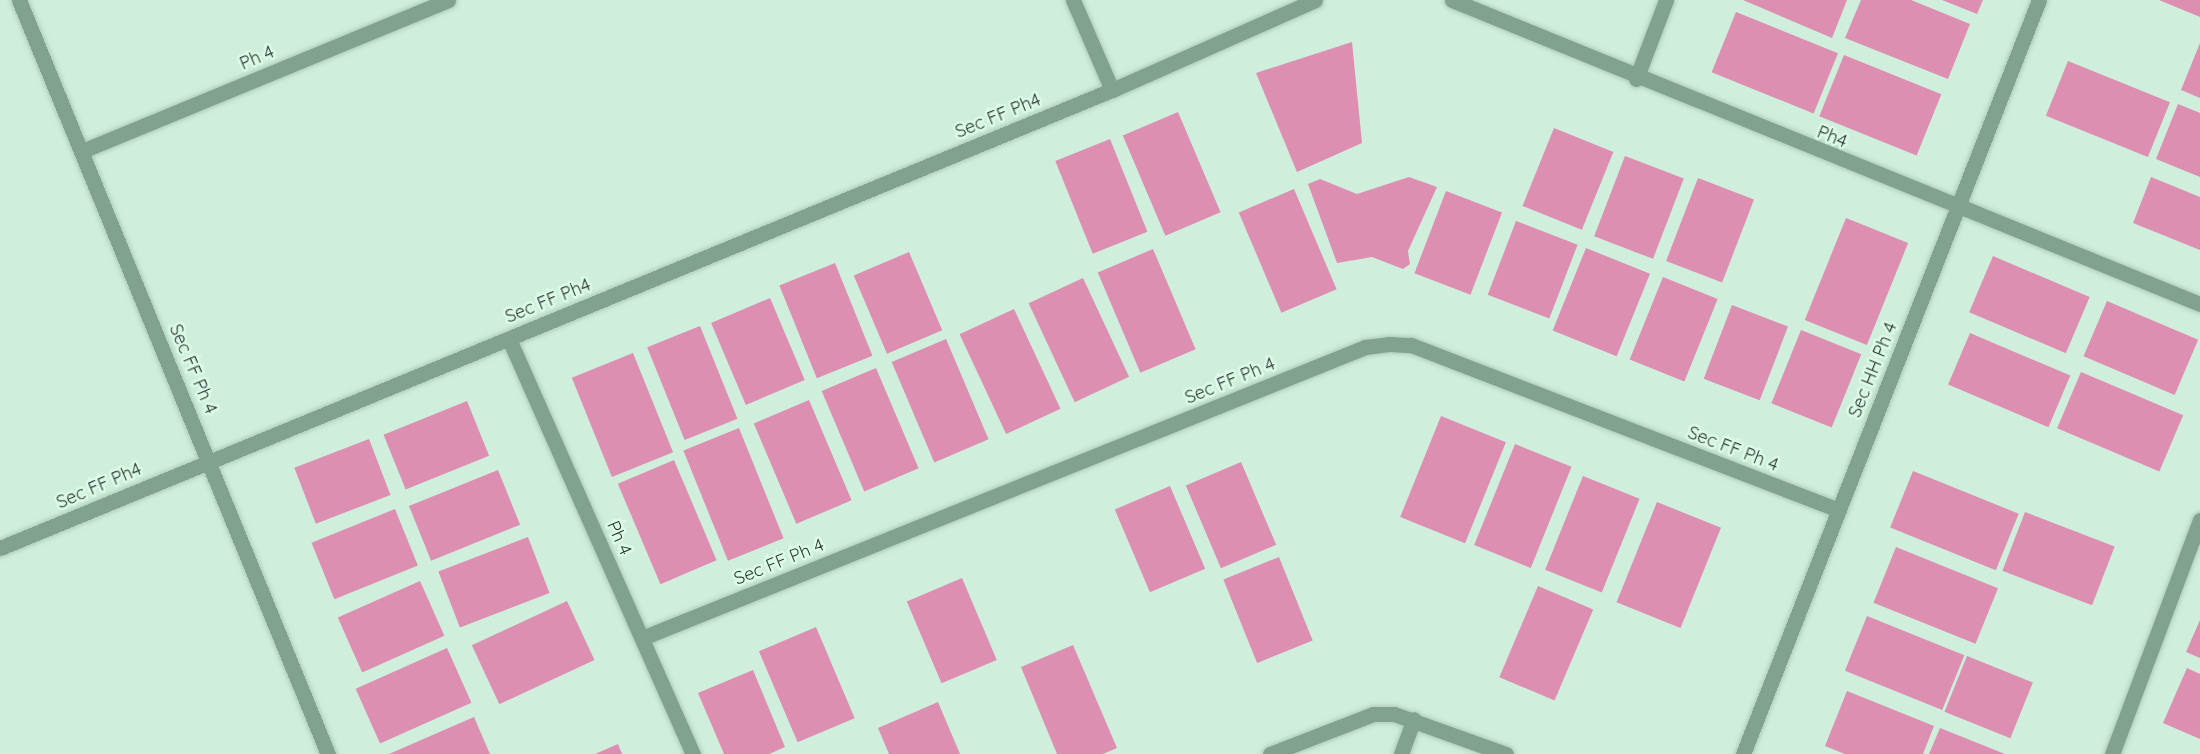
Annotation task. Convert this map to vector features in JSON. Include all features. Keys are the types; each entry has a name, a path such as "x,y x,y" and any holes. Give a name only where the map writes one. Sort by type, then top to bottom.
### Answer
{"street":[{"name":"Sec FF Ph 4","path":"19,0 210,460 328,754"},
{"name":"Ph 4","path":"82,152 448,0"},
{"path":"1072,0 1112,90"},
{"name":"Sec FF Ph4","path":"0,548 1112,90 1315,0"},
{"name":"Ph4","path":"1452,0 1636,79 2200,304"},
{"path":"1636,79 1666,0"},
{"name":"Sec HH Ph 4","path":"1743,754 2039,0"},
{"name":"Ph 4","path":"509,339 693,754"},
{"name":"Sec FF Ph 4","path":"642,638 1365,347 1411,345 1838,510"},
{"path":"2112,754 2200,520"},
{"path":"1270,754 1372,714 1414,719 1506,754"},
{"path":"1401,754 1414,719"}],"building":[{"path":"1743,0 1847,0 1832,38"},
{"path":"1861,0 1911,0 1970,24 1948,79 1845,38"},
{"path":"1942,0 1983,0 1977,14"},
{"path":"2159,0 2200,0 2200,17"},
{"path":"1736,12 1838,53 1814,113 1712,72"},
{"path":"1352,42 1362,143 1297,172 1256,73"},
{"path":"2200,43 2200,98 2181,90"},
{"path":"1844,55 1941,94 1917,156 1819,116"},
{"path":"2068,61 2170,102 2148,157 2046,116"},
{"path":"2178,104 2200,113 2200,177 2156,159"},
{"path":"1178,112 1221,212 1165,236 1123,135"},
{"path":"1554,128 1613,152 1582,230 1523,206"},
{"path":"1110,139 1147,232 1093,254 1055,161"},
{"path":"1625,156 1684,179 1653,259 1594,236"},
{"path":"1409,177 1437,187 1408,251 1410,264 1403,269 1372,257 1337,263 1308,184 1320,179 1357,194"},
{"path":"2151,177 2200,197 2200,250 2133,223"},
{"path":"1698,178 1754,200 1722,283 1666,261"},
{"path":"1294,189 1337,289 1281,313 1239,212"},
{"path":"1446,191 1502,213 1470,295 1414,273"},
{"path":"1846,218 1908,243 1867,345 1805,320"},
{"path":"1516,221 1578,245 1549,318 1488,295"},
{"path":"1586,248 1650,274 1617,356 1553,331"},
{"path":"1153,249 1196,349 1140,373 1098,272"},
{"path":"909,252 942,330 887,354 854,275"},
{"path":"1993,256 2090,297 2066,353 1969,312"},
{"path":"835,263 872,356 817,378 779,285"},
{"path":"1663,277 1718,299 1684,382 1630,360"},
{"path":"1083,278 1129,377 1075,402 1029,303"},
{"path":"770,298 805,380 746,405 711,323"},
{"path":"2107,301 2198,340 2175,395 2084,356"},
{"path":"1732,305 1788,327 1760,400 1704,379"},
{"path":"1014,309 1060,409 1006,434 960,334"},
{"path":"700,326 737,419 685,440 647,347"},
{"path":"1801,330 1861,354 1832,428 1771,403"},
{"path":"1970,333 2070,376 2048,427 1948,385"},
{"path":"946,339 989,439 934,462 892,362"},
{"path":"633,353 673,452 612,477 572,378"},
{"path":"876,368 919,468 864,491 822,391"},
{"path":"2081,372 2183,415 2159,472 2057,428"},
{"path":"809,400 852,500 796,524 754,423"},
{"path":"467,401 489,456 406,489 384,435"},
{"path":"1441,416 1506,442 1465,543 1400,517"},
{"path":"739,428 784,538 728,561 683,450"},
{"path":"369,439 391,495 316,524 294,468"},
{"path":"1515,444 1572,467 1531,568 1474,545"},
{"path":"674,460 717,560 660,584 618,484"},
{"path":"1241,462 1276,545 1221,568 1186,485"},
{"path":"498,470 520,525 431,561 409,506"},
{"path":"1913,471 2019,514 1996,570 1890,528"},
{"path":"1583,476 1640,499 1602,592 1545,570"},
{"path":"1170,486 1205,569 1150,592 1115,509"},
{"path":"1657,502 1721,528 1681,628 1617,602"},
{"path":"395,509 418,566 334,599 312,543"},
{"path":"2025,512 2115,546 2092,605 2002,571"},
{"path":"528,537 550,593 460,627 438,571"},
{"path":"1896,547 1998,588 1976,644 1874,603"},
{"path":"1279,557 1313,640 1257,663 1223,579"},
{"path":"962,578 997,660 942,683 907,601"},
{"path":"420,581 444,636 362,672 338,618"},
{"path":"1538,586 1593,609 1555,701 1499,677"},
{"path":"567,601 594,660 499,704 472,645"},
{"path":"1867,616 1964,655 1942,710 1845,671"},
{"path":"2200,620 2200,658 2186,652"},
{"path":"816,627 855,718 798,742 759,651"},
{"path":"1073,645 1117,748 1103,754 1057,754 1021,667"},
{"path":"447,648 471,703 380,743 356,689"},
{"path":"1967,656 2033,683 2010,738 1945,712"},
{"path":"2187,668 2200,674 2200,739 2163,723"},
{"path":"753,670 785,747 769,754 724,754 698,693"},
{"path":"1847,691 1934,726 1923,754 1845,754 1825,746"},
{"path":"938,702 960,754 889,754 878,728"},
{"path":"474,717 490,754 389,754"},
{"path":"1940,728 2005,754 1929,754"},
{"path":"618,744 622,754 595,754"}]}
